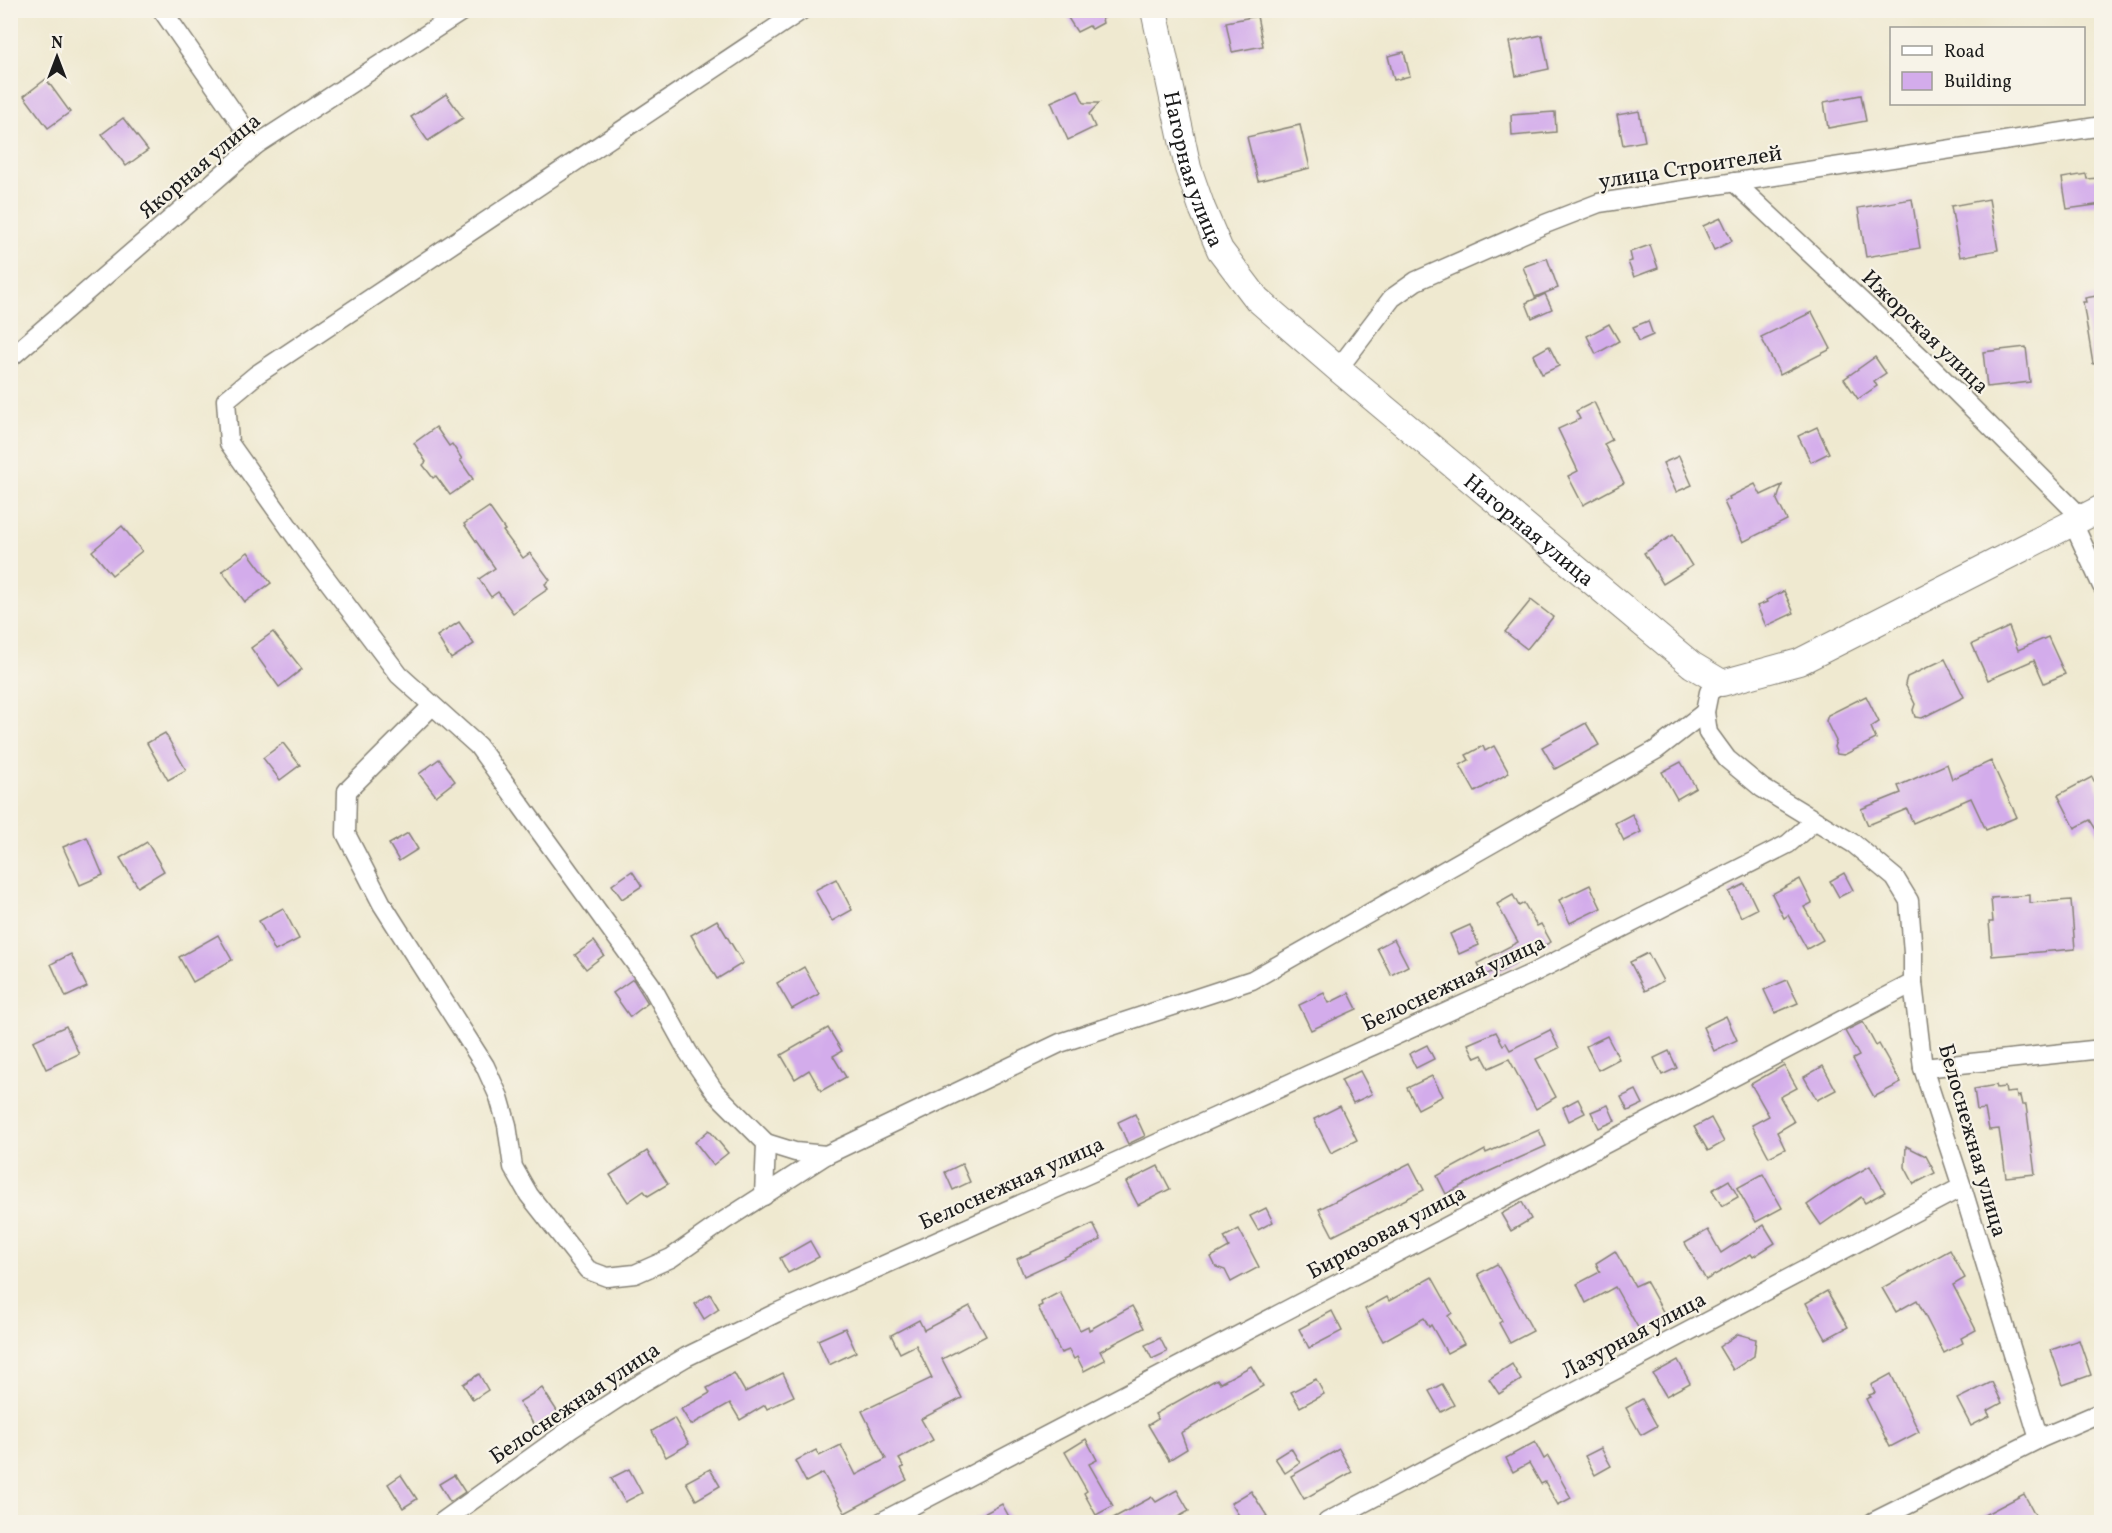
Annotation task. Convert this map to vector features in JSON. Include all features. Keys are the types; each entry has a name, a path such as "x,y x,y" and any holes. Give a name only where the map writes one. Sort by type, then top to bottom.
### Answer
{"street":[{"path":"162,10 256,145"},
{"name":"Якорная улица","path":"10,358 256,145 464,10"},
{"path":"802,10 256,375 226,400 229,443 310,558 399,675 478,746 651,985 688,1052 715,1092 766,1143 795,1152 826,1155"},
{"name":"Нагорная улица","path":"1154,10 1188,168 1202,208 1220,250 1257,299 1692,664 1722,683"},
{"name":"улица Строителей","path":"1338,369 1392,298 1416,281 1545,224 1599,203 2102,126"},
{"name":"Ижорская улица","path":"1734,182 1925,361 2085,516 2102,586"},
{"path":"1814,821 1762,788 1727,759 1708,732 1705,712 1709,692 1722,683 1799,662 2085,516"},
{"path":"432,706 363,772 347,791 346,834 382,904 485,1066 499,1097 507,1125 513,1167 529,1194 588,1270 607,1277 635,1274 671,1258 826,1155 1060,1043 1252,980 1656,750 1705,712"},
{"name":"Белоснежная улица","path":"442,1522 571,1429 686,1357 797,1304 1531,974 1788,844 1814,821 1854,844 1895,878 1909,901 1913,983 1923,1068 1962,1187 2039,1440"},
{"name":"Бирюзовая улица","path":"881,1522 1913,983"},
{"path":"1923,1068 2102,1049"},
{"path":"764,1196 766,1143"},
{"name":"Лазурная улица","path":"1326,1522 1962,1187"},
{"path":"1873,1522 2039,1440 2102,1412"}],"building":[{"path":"1063,10 1119,10 1102,19 1103,23 1092,29 1089,26 1077,32"},
{"path":"1257,16 1263,46 1232,52 1226,22"},
{"path":"1542,35 1549,69 1516,76 1509,42"},
{"path":"1404,52 1410,76 1394,80 1388,56"},
{"path":"46,79 70,112 48,128 24,96"},
{"path":"1078,90 1084,103 1099,103 1089,114 1095,127 1068,140 1051,102"},
{"path":"446,94 463,118 428,141 411,117"},
{"path":"1861,95 1866,121 1828,128 1824,102"},
{"path":"1639,111 1645,141 1623,145 1617,115"},
{"path":"1555,112 1556,132 1512,136 1511,115"},
{"path":"123,118 148,150 126,166 102,134"},
{"path":"1300,125 1310,168 1258,181 1247,137"},
{"path":"2086,174 2087,179 2098,178 2102,204 2067,209 2062,178"},
{"path":"1912,199 1920,248 1866,257 1858,208"},
{"path":"1989,199 1998,250 1960,257 1951,206"},
{"path":"1721,218 1732,241 1714,250 1703,226"},
{"path":"1650,245 1658,268 1634,277 1628,262 1632,261 1630,252"},
{"path":"1547,258 1558,288 1535,297 1523,267"},
{"path":"1545,294 1552,309 1532,318 1526,303"},
{"path":"2102,295 2102,363 2093,364 2083,302 2086,302 2085,298"},
{"path":"1812,312 1831,349 1780,375 1761,337"},
{"path":"1648,321 1653,335 1639,341 1633,327"},
{"path":"1609,324 1619,341 1596,354 1587,336"},
{"path":"1549,346 1559,366 1542,374 1533,355"},
{"path":"2026,347 2030,382 1987,387 1983,352"},
{"path":"1875,357 1886,373 1874,381 1877,386 1858,399 1844,379"},
{"path":"1594,402 1612,440 1604,444 1624,483 1583,505 1568,476 1578,471 1558,429 1580,419 1576,411"},
{"path":"436,427 449,446 452,444 473,479 450,495 436,476 433,478 423,465 426,462 414,443"},
{"path":"1817,427 1829,453 1811,462 1798,436"},
{"path":"1679,456 1692,485 1676,492 1663,463"},
{"path":"1755,484 1761,495 1782,485 1777,500 1787,520 1743,542 1724,502 1730,499 1729,497"},
{"path":"489,507 523,558 530,553 550,580 545,584 548,589 513,613 498,592 491,597 479,579 495,568 464,524"},
{"path":"122,526 142,551 112,575 92,551"},
{"path":"1673,535 1692,566 1663,584 1644,553"},
{"path":"248,552 271,583 245,602 222,571"},
{"path":"1784,591 1794,613 1766,626 1757,606"},
{"path":"1531,600 1553,617 1527,649 1505,632"},
{"path":"459,622 474,644 451,659 437,636"},
{"path":"2009,627 2018,650 2048,637 2065,674 2044,683 2034,660 1988,680 1972,644"},
{"path":"273,632 302,669 279,687 251,648"},
{"path":"1945,659 1964,697 1922,718 1915,717 1913,710 1915,704 1905,684 1907,677"},
{"path":"1866,696 1879,722 1871,727 1876,739 1844,755 1837,754 1834,747 1836,741 1826,721 1828,715"},
{"path":"1586,723 1599,745 1555,769 1542,747"},
{"path":"165,733 186,770 168,780 147,743"},
{"path":"283,743 300,765 280,780 263,758"},
{"path":"1483,746 1485,751 1494,746 1509,773 1475,792 1460,765 1469,760 1466,755"},
{"path":"439,759 455,781 436,796 419,774"},
{"path":"1991,761 2017,817 1986,830 1971,798 1913,823 1907,809 1868,825 1861,809 1901,793 1898,786 1947,764 1952,779"},
{"path":"1681,762 1696,788 1677,799 1662,772"},
{"path":"2092,777 2102,796 2102,839 2090,820 2075,828 2058,795"},
{"path":"1632,814 1641,832 1624,841 1615,823"},
{"path":"408,833 418,849 399,861 389,844"},
{"path":"87,837 103,875 80,885 63,847"},
{"path":"147,842 164,871 138,887 120,858"},
{"path":"632,871 642,886 622,899 612,885"},
{"path":"1844,873 1853,890 1839,897 1830,881"},
{"path":"836,879 852,910 832,921 815,890"},
{"path":"1800,879 1812,903 1804,907 1823,940 1807,949 1788,915 1784,918 1772,894"},
{"path":"1745,884 1757,909 1741,917 1729,892"},
{"path":"1590,885 1601,908 1570,923 1559,900"},
{"path":"1513,895 1519,906 1524,903 1537,926 1541,924 1551,942 1519,958 1520,961 1499,972 1497,969 1484,976 1478,963 1518,942 1497,904"},
{"path":"2030,895 2030,903 2071,900 2075,949 1992,956 1989,922 1993,922 1991,898"},
{"path":"283,908 299,939 275,951 259,921"},
{"path":"717,920 743,963 717,979 691,935"},
{"path":"1470,925 1479,945 1459,954 1450,934"},
{"path":"218,935 232,960 193,982 179,957"},
{"path":"1394,939 1408,966 1391,975 1377,948"},
{"path":"594,941 604,955 586,969 575,955"},
{"path":"1648,953 1663,981 1645,991 1630,962"},
{"path":"71,954 87,987 66,997 51,964"},
{"path":"804,967 819,994 792,1009 777,983"},
{"path":"633,979 648,1003 630,1017 613,993"},
{"path":"1787,980 1798,1003 1775,1013 1764,990"},
{"path":"1324,993 1329,1003 1349,993 1357,1009 1311,1030 1299,1005"},
{"path":"1726,1016 1737,1040 1714,1051 1703,1027"},
{"path":"1863,1022 1876,1046 1879,1044 1901,1083 1874,1097 1853,1059 1859,1056 1845,1031"},
{"path":"66,1026 79,1054 46,1069 33,1041"},
{"path":"828,1028 842,1051 833,1056 846,1077 821,1091 809,1070 795,1079 781,1055"},
{"path":"1550,1030 1559,1048 1536,1059 1556,1097 1536,1109 1509,1059 1489,1068 1482,1055 1475,1058 1468,1044 1496,1032 1503,1045 1506,1043 1510,1050"},
{"path":"1607,1036 1619,1059 1598,1070 1586,1046"},
{"path":"1427,1045 1434,1059 1416,1068 1409,1054"},
{"path":"1669,1051 1677,1068 1662,1075 1654,1058"},
{"path":"1784,1065 1797,1088 1780,1097 1794,1122 1777,1132 1785,1149 1769,1157 1752,1125 1769,1116 1751,1084"},
{"path":"1823,1066 1836,1090 1817,1100 1804,1077"},
{"path":"1360,1071 1372,1094 1353,1103 1341,1080"},
{"path":"1432,1076 1443,1096 1418,1109 1407,1088"},
{"path":"1996,1085 1997,1088 2005,1087 2006,1093 2016,1092 2017,1097 2020,1096 2022,1105 2026,1105 2035,1174 2006,1177 1999,1129 1989,1130 1985,1109 1977,1110 1974,1089"},
{"path":"1636,1090 1643,1104 1628,1111 1621,1097"},
{"path":"1578,1099 1585,1113 1569,1121 1563,1107"},
{"path":"1608,1105 1615,1121 1599,1128 1591,1112"},
{"path":"1340,1106 1357,1140 1331,1153 1314,1119"},
{"path":"1135,1114 1145,1136 1128,1144 1118,1122"},
{"path":"1711,1118 1724,1142 1708,1151 1694,1127"},
{"path":"709,1130 728,1153 713,1165 695,1142"},
{"path":"1539,1130 1546,1146 1446,1194 1437,1176 1485,1150 1486,1153"},
{"path":"1906,1146 1926,1156 1935,1173 1914,1184 1905,1167"},
{"path":"647,1151 668,1184 648,1196 644,1191 628,1202 610,1175"},
{"path":"1410,1163 1424,1190 1333,1236 1319,1209"},
{"path":"962,1164 970,1182 953,1190 945,1172"},
{"path":"1158,1166 1170,1189 1138,1205 1126,1182"},
{"path":"1870,1166 1885,1192 1865,1203 1861,1197 1821,1225 1807,1205"},
{"path":"1763,1174 1782,1208 1756,1222 1737,1188"},
{"path":"1729,1180 1738,1197 1722,1206 1712,1190"},
{"path":"1522,1202 1531,1219 1511,1231 1501,1214"},
{"path":"1266,1208 1273,1222 1258,1230 1250,1216"},
{"path":"1093,1224 1101,1240 1024,1276 1017,1259"},
{"path":"1764,1225 1775,1243 1753,1257 1751,1254 1706,1280 1685,1243 1708,1230 1721,1253"},
{"path":"1239,1229 1259,1267 1231,1282 1225,1270 1216,1267 1211,1257 1229,1247 1224,1237"},
{"path":"810,1241 819,1257 788,1273 780,1258"},
{"path":"1950,1250 1965,1278 1953,1285 1976,1330 1961,1338 1963,1343 1944,1353 1917,1300 1896,1312 1882,1288"},
{"path":"1615,1251 1635,1286 1646,1281 1666,1317 1640,1331 1615,1287 1586,1303 1577,1284 1600,1272 1596,1263"},
{"path":"1497,1264 1533,1331 1510,1343 1499,1323 1502,1321 1478,1274"},
{"path":"1432,1277 1452,1313 1448,1316 1464,1344 1447,1353 1431,1325 1429,1327 1424,1318 1383,1341 1365,1309 1387,1297 1389,1301"},
{"path":"1827,1291 1848,1327 1826,1339 1806,1303"},
{"path":"1060,1292 1080,1330 1088,1326 1089,1330 1132,1306 1144,1328 1100,1351 1105,1360 1084,1371 1077,1357 1074,1359 1069,1350 1061,1353 1038,1307 1042,1305 1041,1302"},
{"path":"710,1294 719,1309 704,1319 695,1304"},
{"path":"970,1306 986,1336 942,1359 962,1398 921,1419 933,1440 899,1459 904,1467 901,1468 907,1480 845,1513 823,1473 806,1482 795,1461 816,1450 819,1456 841,1445 856,1475 886,1459 862,1411 932,1378 916,1345 900,1353 891,1335 919,1320 924,1330"},
{"path":"1332,1311 1342,1331 1309,1348 1299,1329"},
{"path":"845,1328 856,1352 829,1365 818,1340"},
{"path":"1738,1334 1756,1339 1754,1356 1733,1370 1719,1347"},
{"path":"1160,1338 1167,1352 1152,1359 1145,1345"},
{"path":"2079,1340 2091,1375 2063,1385 2051,1350"},
{"path":"1678,1360 1690,1383 1666,1396 1653,1374"},
{"path":"1512,1364 1521,1380 1499,1394 1489,1379"},
{"path":"1251,1366 1263,1386 1181,1433 1187,1449 1169,1460 1148,1425 1158,1419 1155,1414 1217,1379 1220,1383"},
{"path":"734,1373 745,1392 783,1373 794,1396 767,1409 765,1405 740,1420 730,1403 691,1425 681,1409 710,1393 707,1388"},
{"path":"479,1374 488,1390 473,1400 463,1384"},
{"path":"1891,1374 1919,1432 1890,1447 1866,1399 1875,1393 1871,1385"},
{"path":"1316,1379 1324,1394 1300,1407 1291,1392"},
{"path":"1992,1382 2002,1403 1987,1411 1990,1416 1971,1426 1957,1399"},
{"path":"1442,1384 1454,1405 1441,1412 1429,1391"},
{"path":"542,1388 559,1414 536,1428 519,1402"},
{"path":"1642,1399 1657,1426 1641,1435 1626,1408"},
{"path":"674,1418 689,1444 666,1457 652,1431"},
{"path":"1086,1439 1097,1460 1089,1464 1113,1506 1096,1515 1084,1493 1087,1491 1065,1452"},
{"path":"1535,1442 1544,1459 1548,1456 1571,1498 1558,1505 1545,1482 1541,1484 1529,1463 1513,1472 1506,1458"},
{"path":"1291,1448 1300,1463 1285,1473 1275,1458"},
{"path":"1601,1448 1611,1466 1595,1475 1585,1456"},
{"path":"1339,1449 1352,1472 1304,1499 1291,1476"},
{"path":"629,1469 642,1493 625,1502 611,1478"},
{"path":"710,1469 720,1486 696,1500 686,1482"},
{"path":"401,1475 417,1499 403,1508 388,1484"},
{"path":"454,1475 465,1492 450,1502 439,1484"},
{"path":"1177,1490 1189,1511 1169,1522 1106,1522 1152,1497 1156,1502"},
{"path":"1251,1491 1267,1516 1257,1522 1243,1522 1231,1503"},
{"path":"2024,1494 2039,1522 1971,1522"},
{"path":"1002,1504 1012,1522 969,1522"}]}
